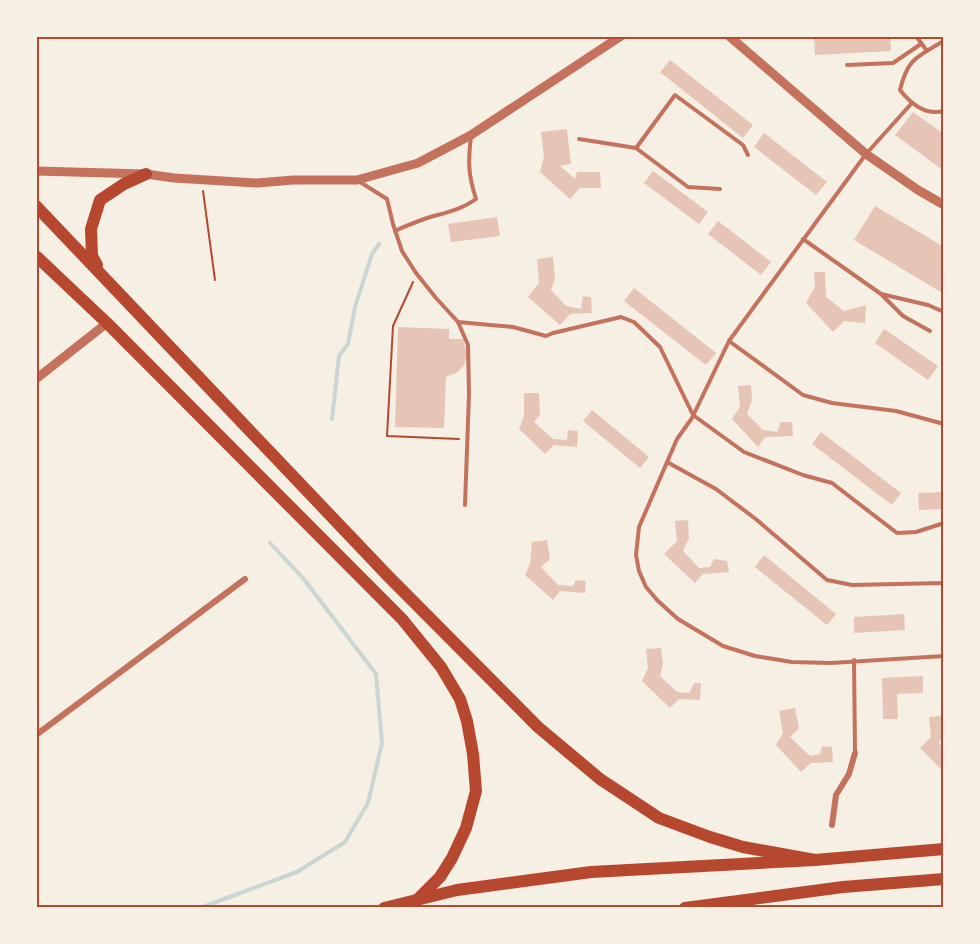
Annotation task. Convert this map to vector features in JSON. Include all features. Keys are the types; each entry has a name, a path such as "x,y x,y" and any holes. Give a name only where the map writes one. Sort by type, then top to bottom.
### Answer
{"highway":[{"path":"104,277 92,256 91,229 100,200 123,184 146,174"},
{"path":"36,206 422,610 538,728 600,779 659,818 743,847 815,860"},
{"path":"36,256 107,322 402,619 441,667 460,699 473,754 476,791 466,828 452,858 440,877 410,908"},
{"path":"384,908 458,890 591,872 815,860 944,849"},
{"path":"686,908 843,887 944,879"}],"street":[{"path":"36,171 146,174 257,183 293,180 357,180 418,163 471,135 621,36"},
{"path":"729,36 866,154 944,205"},
{"path":"36,379 107,322"},
{"path":"36,735 245,579"},
{"path":"832,825 836,795 849,774 855,753"}],"lane":[{"path":"916,36 927,51"},
{"path":"943,112 931,112 911,104 900,90 904,75 912,61 942,42 944,43"},
{"path":"847,65 893,63 921,44"},
{"path":"636,148 675,95 743,145 748,155"},
{"path":"911,104 866,154 729,341 667,462 639,527 636,555 639,571 646,587 658,601 678,618 723,646 755,656 792,662 831,663 944,656"},
{"path":"395,231 466,207 476,199 468,161 471,135"},
{"path":"579,139 636,148 688,187 720,189"},
{"path":"357,180 387,199 402,251 416,273 458,321 468,345 469,394 465,505"},
{"path":"803,240 880,294 903,316 930,331"},
{"path":"880,294 928,304 944,312"},
{"path":"458,321 513,327 546,336 621,316 634,322 660,347 693,415 744,452 803,475 832,483 897,533 916,532 944,523"},
{"path":"729,341 802,395 832,403 896,411 944,424"},
{"path":"667,462 716,489 758,520 827,580 852,585 944,582"},
{"path":"854,660 855,753"}],"path":[{"path":"202,179 215,280"},
{"path":"416,273 393,326 387,436 468,440"}],"building":[{"path":"814,36 836,36 837,38 890,36 891,51 815,55"},
{"path":"670,60 753,125 743,138 660,72"},
{"path":"913,112 944,134 944,171 895,135"},
{"path":"567,129 571,164 560,166 575,179 577,172 600,172 601,188 580,188 570,199 540,172 544,157 541,132"},
{"path":"764,133 827,182 816,195 754,147"},
{"path":"653,171 708,212 699,224 644,183"},
{"path":"875,206 944,247 944,294 854,240"},
{"path":"497,217 500,236 451,242 448,224"},
{"path":"718,221 771,262 761,275 708,234"},
{"path":"553,257 555,278 551,290 566,306 581,309 583,296 591,297 592,313 570,314 560,325 528,297 539,283 537,259"},
{"path":"814,272 825,272 826,297 844,311 866,305 865,323 844,321 833,332 806,303 815,287"},
{"path":"634,288 716,353 706,365 624,301"},
{"path":"398,327 449,329 449,339 463,339 467,355 464,365 458,372 446,377 444,428 395,427"},
{"path":"884,329 938,366 928,380 875,343"},
{"path":"751,385 752,400 747,414 763,430 777,432 781,422 792,422 793,436 765,437 758,447 732,419 740,407 738,386"},
{"path":"524,393 539,393 540,415 534,422 553,439 567,440 568,430 578,431 577,447 554,445 545,454 519,429 524,416"},
{"path":"592,410 649,457 640,468 583,421"},
{"path":"821,432 901,493 892,505 812,444"},
{"path":"944,492 944,509 919,510 918,493"},
{"path":"688,520 689,538 683,551 699,568 710,567 714,559 727,561 729,572 703,574 695,583 664,554 677,541 675,521"},
{"path":"547,540 550,559 541,567 558,585 573,586 576,580 586,581 585,593 560,591 553,600 525,575 530,564 532,542"},
{"path":"764,555 836,614 827,625 755,567"},
{"path":"904,614 905,630 854,633 854,617"},
{"path":"661,648 663,664 660,676 677,692 689,693 694,683 701,683 700,700 679,699 670,708 642,681 648,668 646,649"},
{"path":"923,676 923,693 897,694 898,719 883,719 882,678"},
{"path":"795,708 799,728 790,737 810,756 820,754 822,746 832,747 833,762 811,763 801,772 776,745 783,733 779,711"},
{"path":"941,716 943,735 939,743 944,749 944,772 920,748 931,737 929,717"}],"waterway":[{"path":"332,419 339,356 348,344 355,307 372,254 379,244"},
{"path":"200,908 297,872 345,842 368,803 382,743 376,674 303,578 270,543"}]}
